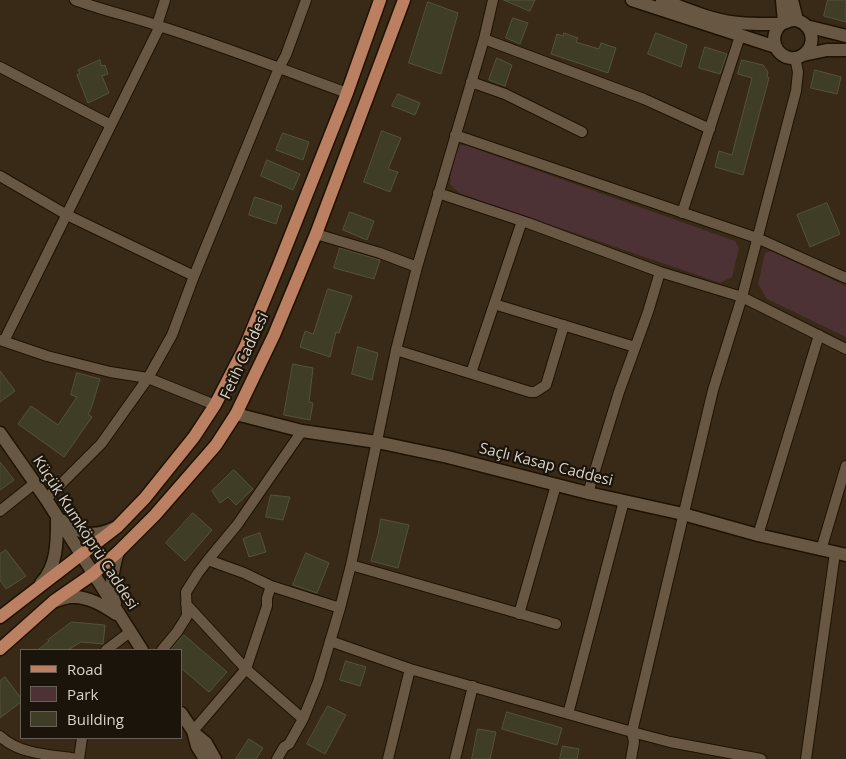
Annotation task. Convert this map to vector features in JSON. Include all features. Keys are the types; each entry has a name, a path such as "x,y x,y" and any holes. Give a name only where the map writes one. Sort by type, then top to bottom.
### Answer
{"main road":[{"name":"Fetih Caddesi","path":"0,617 116,527 145,498 188,445 215,405 245,347 348,93 380,0"},
{"name":"Fetih Caddesi","path":"0,649 54,601 93,574 156,515 216,445 236,414 274,335 316,234 404,0"}],"street":[{"path":"75,0 158,25 348,93"},
{"path":"165,0 158,25 111,125 2,341 47,356 110,372 148,378 215,405"},
{"path":"46,499 101,444 148,378 172,335 194,276 286,55 306,0"},
{"path":"276,759 284,747 289,744 303,719 318,682 340,608 351,565 396,350 417,267 484,39 493,0"},
{"path":"632,0 776,47"},
{"path":"662,0 728,22 740,24 782,23 791,20 846,36"},
{"path":"782,0 782,23 775,32 774,42 779,52 784,56 799,56 827,50 846,50"},
{"path":"792,0 802,23 810,30 812,41 807,51 799,56"},
{"path":"682,212 740,36"},
{"path":"484,39 644,99 710,129"},
{"path":"631,759 634,742 632,732 683,514 713,390 742,297 796,91 799,56"},
{"path":"0,67 111,125"},
{"path":"471,82 504,94 582,132"},
{"path":"455,135 757,238 846,278"},
{"path":"0,176 67,215 194,276"},
{"path":"438,193 522,221 660,272 742,297 846,349"},
{"path":"471,373 522,221"},
{"path":"316,234 380,253 417,267"},
{"path":"588,493 619,392 660,272"},
{"path":"494,304 635,348"},
{"path":"396,350 535,392 546,385 564,326"},
{"path":"758,535 819,335"},
{"name":"Saçlı Kasap Caddesi","path":"236,414 302,431 377,442 448,458 841,554"},
{"path":"163,649 187,616 186,592 198,573 237,525 302,431"},
{"name":"Küçük Kumköprü Caddesi","path":"0,433 46,499 141,649"},
{"path":"821,550 846,466"},
{"path":"0,511 35,483"},
{"path":"519,614 556,485"},
{"path":"568,714 624,500"},
{"path":"57,517 74,529 88,534 103,533 116,527"},
{"path":"30,594 49,575 54,558 57,517"},
{"path":"118,552 113,569 112,582 114,599 120,617"},
{"path":"806,759 841,554"},
{"path":"208,560 244,573 271,586 340,608"},
{"path":"351,565 556,624"},
{"path":"192,731 246,669 268,606 267,598 271,586"},
{"path":"54,601 72,597 90,599 120,617"},
{"path":"186,604 246,669 303,719"},
{"path":"107,649 130,632"},
{"path":"330,641 410,668 632,732 670,742 761,759"},
{"path":"388,759 410,668"},
{"path":"455,759 473,686"},
{"path":"182,715 192,731 204,759"},
{"path":"192,731 206,743 215,759"},
{"path":"0,736 8,744 26,750 32,755 79,759 82,739"},
{"path":"285,759 289,752 289,744"}],"green space":[{"path":"460,145 468,146 735,241 739,248 732,277 720,283 459,193 450,184 451,168"},
{"path":"771,251 846,286 846,337 767,299 758,284 765,253"}],"building":[{"path":"504,0 535,0 530,11"},
{"path":"828,0 846,0 846,22 824,16"},
{"path":"428,2 458,13 441,74 409,63"},
{"path":"513,18 528,23 520,44 506,38"},
{"path":"564,33 578,38 576,42 599,49 601,43 616,48 608,73 551,54 557,34 563,36"},
{"path":"656,33 687,45 681,67 648,54"},
{"path":"705,47 727,54 720,74 699,68"},
{"path":"497,58 512,65 505,86 489,80"},
{"path":"100,60 101,66 105,65 108,74 102,76 109,93 88,103 77,75 80,73 78,70"},
{"path":"742,60 763,65 768,72 767,77 769,78 743,175 715,167 719,151 732,155 752,78 738,74"},
{"path":"815,70 841,77 837,94 811,88"},
{"path":"398,94 420,103 415,115 392,106"},
{"path":"382,131 401,138 388,169 398,172 390,192 364,182"},
{"path":"283,133 309,142 303,160 276,150"},
{"path":"267,160 300,174 293,190 261,176"},
{"path":"255,197 282,206 276,224 249,215"},
{"path":"827,203 840,234 810,247 797,215"},
{"path":"350,212 374,221 367,240 343,230"},
{"path":"340,248 380,260 374,279 334,268"},
{"path":"328,289 352,296 339,333 336,332 330,357 300,347 305,331 313,334"},
{"path":"358,347 378,353 372,380 352,374"},
{"path":"293,364 313,368 309,402 313,403 310,420 284,415"},
{"path":"0,371 15,391 0,402"},
{"path":"77,373 100,379 88,414 92,417 64,457 18,424 31,406 58,425 77,397 71,395"},
{"path":"0,462 14,480 0,490"},
{"path":"234,470 253,489 236,505 228,497 220,503 212,491"},
{"path":"271,495 290,497 283,520 266,517"},
{"path":"193,513 212,530 185,561 166,543"},
{"path":"381,519 409,525 398,568 371,561"},
{"path":"260,533 266,552 249,557 243,539"},
{"path":"6,550 26,576 6,589 0,580 0,554"},
{"path":"306,553 329,563 317,593 293,585"},
{"path":"72,622 105,625 103,644 81,642 70,649 39,649"},
{"path":"184,635 227,672 209,692 182,669 182,649 172,649"},
{"path":"346,661 366,667 360,686 340,680"},
{"path":"5,677 20,697 20,703 0,718 0,681"},
{"path":"328,706 346,715 325,754 307,744"},
{"path":"507,712 562,728 557,745 502,729"},
{"path":"478,729 496,732 490,759 472,759"},
{"path":"249,739 263,748 256,759 236,759"},
{"path":"563,746 579,749 577,759 560,759"}]}
